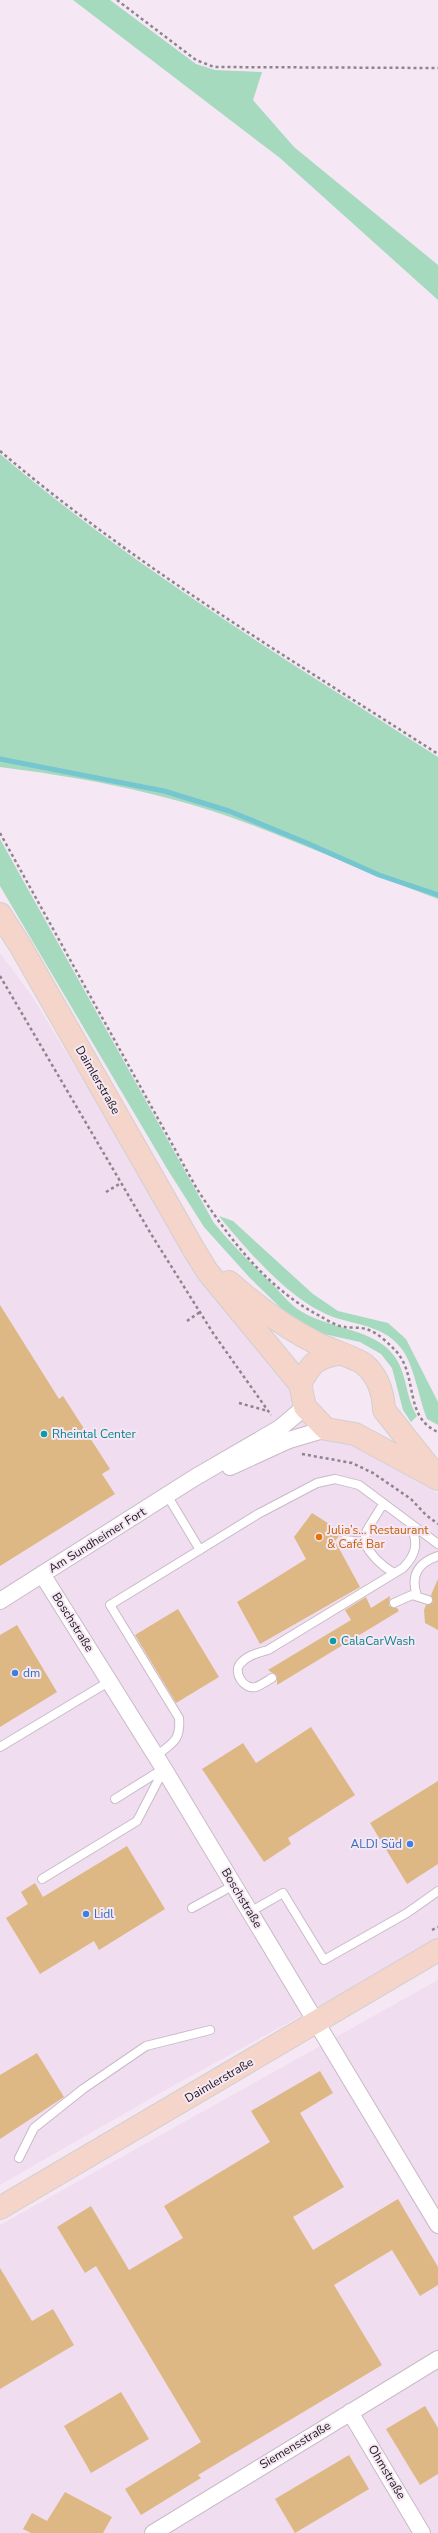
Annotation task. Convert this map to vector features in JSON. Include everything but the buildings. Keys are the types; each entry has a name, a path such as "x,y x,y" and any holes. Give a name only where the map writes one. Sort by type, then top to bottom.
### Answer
{"main road":[{"name":"Daimlerstraße","path":"0,914 22,946 193,1248 212,1276 300,1384 305,1407"},
{"name":"Daimlerstraße","path":"193,1248 248,1299 291,1330 338,1354 362,1363 376,1377 384,1398 384,1410"},
{"path":"300,1384 310,1366 322,1357 338,1354"},
{"path":"305,1407 326,1429 355,1434 438,1478"},
{"path":"355,1434 372,1425 384,1410 438,1478"},
{"name":"Daimlerstraße","path":"0,2208 317,2023 438,1950"}],"street":[{"name":"Am Sundheimer Fort","path":"0,1601 194,1478 280,1428 305,1407"},
{"name":"Am Sundheimer Fort","path":"194,1478 232,1466 289,1440 326,1429"},
{"name":"Boschstraße","path":"42,1574 160,1762 438,2225"},
{"name":"Siemensstraße","path":"153,2533 438,2359"},
{"name":"Ohmstraße","path":"350,2412 422,2533"}],"lane":[{"path":"42,1879 137,1821 160,1762 180,1733 179,1718 110,1605 298,1492 334,1479 359,1485 438,1544"},
{"path":"167,1495 200,1550"},
{"path":"383,1504 367,1530 364,1542 370,1553 378,1562 394,1573"},
{"path":"272,1678 255,1687 250,1687 242,1682 238,1674 239,1665 251,1655 268,1650 403,1568 412,1559 416,1547 416,1537 411,1524"},
{"path":"344,1540 364,1542"},
{"path":"417,1596 413,1580 416,1569 427,1560 438,1556"},
{"path":"394,1603 404,1597 417,1596 428,1600"},
{"path":"0,1747 110,1681"},
{"path":"115,1799 160,1762"},
{"path":"192,1908 234,1885"},
{"path":"250,1912 283,1893 324,1960 407,1913 438,1891"},
{"path":"18,2158 34,2128 83,2089 146,2046 210,2030"}],"path":[{"path":"117,0 196,60 214,67 438,68"},
{"path":"0,451 111,537 194,595 438,754"},
{"path":"0,833 197,1189 223,1228 253,1262 294,1301 343,1327 366,1329 382,1338 396,1352 407,1372 420,1417 427,1427 438,1432"},
{"path":"0,976 121,1183 200,1312 268,1411 239,1404"},
{"path":"106,1192 121,1183"},
{"path":"187,1321 200,1312"},
{"path":"373,1473 411,1498 426,1515 438,1524"}],"shaded area":[{"path":"0,953 32,996 204,1279 322,1413 360,1443 438,1493 438,1941 169,2088 0,2185"},
{"path":"438,1980 438,2533 0,2533 0,2225"}],"green space":[{"path":"73,0 110,0 196,64 215,70 262,72 253,100 294,147 438,265 438,300 280,158"},
{"path":"0,454 51,496 159,575 214,613 438,757 438,899 282,837 202,808 145,792 88,780 0,767"},
{"path":"0,839 214,1223 242,1254 296,1308 319,1320 370,1337 389,1350 400,1365 413,1408 417,1416 411,1422 403,1410 392,1368 381,1354 360,1342 324,1334 301,1322 283,1310 250,1278 204,1227 166,1167 0,886"},
{"path":"219,1216 233,1221 313,1294 338,1311 388,1323 406,1339 438,1402 438,1425 427,1419 413,1372 406,1355 393,1339 373,1328 330,1316 306,1303 279,1281 252,1255"}],"waterway":[{"path":"0,759 164,791 229,811 379,875 438,895"}],"place":[{"name":"Rheintal Center","path":"44,1434"},
{"name":"Julia’s… Restaurant & Café Bar","path":"319,1537"},
{"name":"CalaCarWash","path":"333,1641"},
{"name":"dm","path":"15,1673"},
{"name":"ALDI Süd","path":"410,1844"},
{"name":"Lidl","path":"86,1914"}]}
